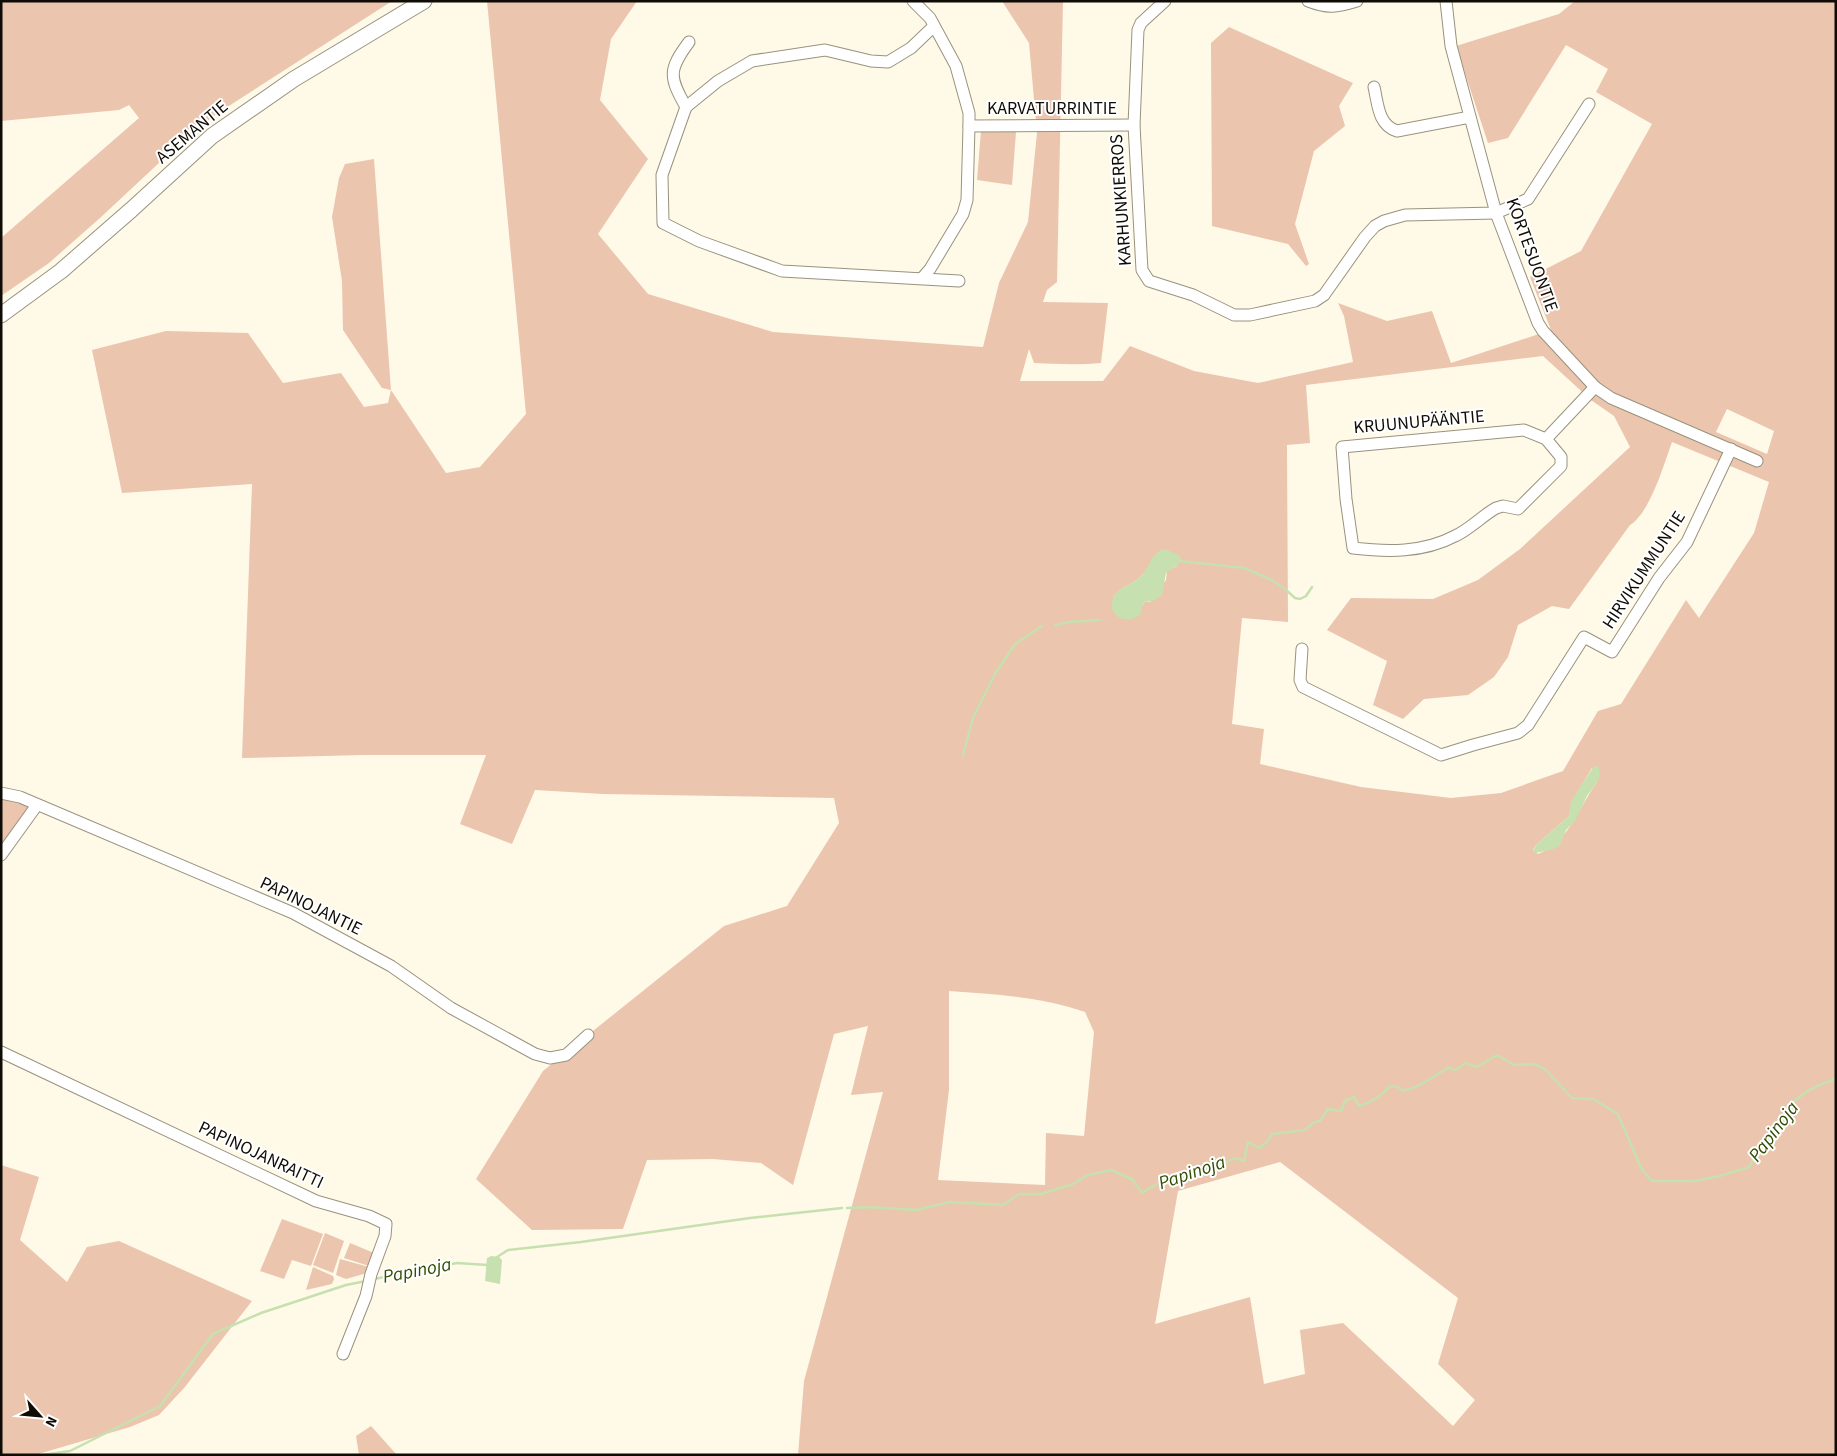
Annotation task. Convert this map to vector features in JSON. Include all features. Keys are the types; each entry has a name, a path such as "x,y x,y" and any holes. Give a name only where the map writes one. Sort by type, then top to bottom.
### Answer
{"main road":[{"name":"ASEMANTIE","path":"1,315 68,265 132,210 212,136 294,79 424,1"}],"street":[{"path":"913,1 930,18 947,48 956,66 969,113 967,200 963,214 923,278"},
{"path":"1308,1 1322,7 1332,8 1357,1"},
{"name":"KORTESUONTIE","path":"1446,1 1451,46 1496,213 1538,323 1543,331 1595,388 1611,398 1757,461"},
{"name":"KARHUNKIERROS","path":"1158,3 1141,23 1138,30 1134,125 1142,270 1149,281 1193,295 1234,315 1250,314 1315,300 1324,295 1365,237 1375,226 1384,221 1405,215 1496,213"},
{"path":"934,27 911,48 888,62 871,61 825,50 752,61 718,80 686,107 662,175 663,223 699,241 782,271 959,281"},
{"path":"686,107 677,91 672,75 678,58 689,42"},
{"path":"1374,87 1383,123 1396,131 1470,117"},
{"path":"1496,213 1528,199 1589,104"},
{"name":"KARVATURRINTIE","path":"969,126 1134,125"},
{"path":"1546,440 1595,388"},
{"name":"KRUUNUPÄÄNTIE","path":"1524,430 1546,440 1560,457 1560,466 1518,509 1503,506 1496,508 1456,536 1437,545 1379,551 1353,548 1346,499 1342,447 1524,430"},
{"name":"HIRVIKUMMUNTIE","path":"1302,649 1300,680 1303,687 1441,755 1518,734 1528,725 1584,636 1612,652 1659,578 1687,542 1730,449"},
{"name":"PAPINOJANTIE","path":"1,793 20,797 293,913 392,966 451,1008 535,1054 550,1058 566,1055 588,1036"},
{"path":"1,856 37,805"},
{"name":"PAPINOJANRAITTI","path":"1,1052 316,1201 369,1216 386,1224 385,1236 344,1354"}],"shaded area":[{"path":"1,1 392,1 218,113 190,134 49,263 1,296 1,238 139,118 129,105 119,110 1,121"},
{"path":"487,1 637,1 611,39 600,100 648,159 598,234 648,294 773,332 983,347 999,283 1028,222 1037,133 1029,43 1002,1 1063,1 1057,282 1047,290 1043,302 1108,303 1101,363 1034,363 1029,349 1020,381 1103,381 1130,346 1194,371 1258,383 1353,362 1344,316 1338,303 1387,321 1432,311 1451,363 1551,330 1530,277 1581,251 1652,124 1596,92 1608,69 1566,45 1508,138 1488,143 1456,46 1559,14 1575,1 1836,1 1836,1455 798,1455 804,1381 883,1092 851,1095 868,1026 834,1034 793,1185 761,1163 713,1159 647,1160 623,1229 532,1230 476,1179 543,1071 724,926 787,906 839,823 834,798 603,794 535,790 512,844 460,824 486,755 363,755 242,758 252,484 122,493 92,350 166,331 248,333 283,383 341,373 364,407 388,403 391,390 446,473 480,467 526,414","holes":["1543,356 1591,400 1614,416 1630,447 1520,549 1478,580 1433,599 1351,598 1327,630 1387,661 1373,705 1403,719 1424,699 1468,695 1494,677 1508,657 1518,625 1552,606 1569,609 1630,525 1644,510 1656,487 1672,442 1769,482 1754,533 1699,618 1686,600 1621,704 1598,711 1563,771 1501,793 1451,798 1361,787 1260,764 1264,729 1232,724 1242,618 1288,622 1287,445 1310,443 1306,385","1727,409 1774,431 1767,454 1716,432","1162,550 1177,566 1167,571 1166,580 1150,602 1145,602 1142,606 1113,598 1118,591 1137,580 1155,556","1592,768 1597,782 1566,833 1549,848 1538,854 1533,850 1536,845 1569,816 1572,801","949,991 1035,1000 1085,1012 1094,1032 1084,1136 1046,1133 1045,1185 938,1180 949,1090","1280,1162 1458,1298 1438,1364 1475,1400 1453,1426 1343,1323 1300,1330 1305,1374 1264,1384 1250,1297 1155,1324 1178,1191"]},
{"path":"1229,27 1353,83 1339,106 1345,126 1314,151 1295,224 1309,264 1306,266 1288,244 1212,226 1211,43"},
{"path":"981,131 1016,132 1012,185 977,180"},
{"path":"374,159 391,390 382,388 343,330 342,281 332,217 339,178 345,164"},
{"path":"1165,549 1179,555 1181,558 1179,564 1166,573 1162,595 1153,601 1145,602 1141,613 1137,617 1127,619 1117,616 1112,608 1112,602 1116,593 1140,577 1153,557"},
{"path":"1594,766 1599,767 1600,776 1587,796 1575,821 1566,830 1560,845 1554,849 1536,853 1533,851 1536,845 1569,816 1571,801"},
{"path":"1,793 37,805 1,855"},
{"path":"1,1165 39,1177 20,1240 67,1282 87,1247 119,1241 252,1301 184,1388 159,1415 130,1427 35,1455 1,1455"},
{"path":"282,1219 323,1234 311,1266 292,1260 284,1279 260,1271"},
{"path":"325,1233 344,1241 333,1273 313,1265"},
{"path":"350,1243 374,1253 369,1266 344,1258"},
{"path":"491,1256 499,1257 502,1260 500,1284 485,1281 487,1258"},
{"path":"340,1259 369,1267 367,1273 346,1279 336,1275"},
{"path":"313,1267 333,1276 332,1284 306,1290"},
{"path":"371,1426 397,1455 359,1455 356,1436"}],"waterway":[{"path":"1180,561 1244,568 1270,579 1295,598 1300,599 1306,596 1312,587"},
{"path":"1055,625 1100,620"},
{"path":"963,755 973,718 995,674 1015,644 1042,626"},
{"name":"Papinoja","path":"847,1208 869,1207 916,1210 950,1202 1003,1205 1019,1194 1041,1194 1073,1184 1088,1175 1111,1170 1132,1179 1142,1193 1177,1175 1188,1177 1196,1171 1204,1173 1210,1163 1223,1164 1235,1158 1244,1161 1248,1142 1259,1148 1268,1141 1272,1134 1305,1130 1313,1123 1320,1121 1328,1109 1341,1111 1345,1101 1354,1097 1359,1106 1384,1093 1390,1086 1398,1087 1403,1091 1410,1089 1449,1067 1455,1070 1466,1063 1477,1067 1497,1055 1514,1065 1534,1064 1545,1069 1572,1098 1593,1099 1618,1114 1641,1168 1652,1181 1694,1181 1720,1176 1749,1167 1787,1109 1808,1091 1836,1079"},
{"name":"Papinoja","path":"494,1259 508,1250 581,1242 750,1218 842,1208"},
{"name":"Papinoja","path":"374,1279 457,1263 488,1265"},
{"name":"Papinoja","path":"42,1455 70,1451 160,1406 213,1334 261,1313 346,1285 366,1281"}]}
